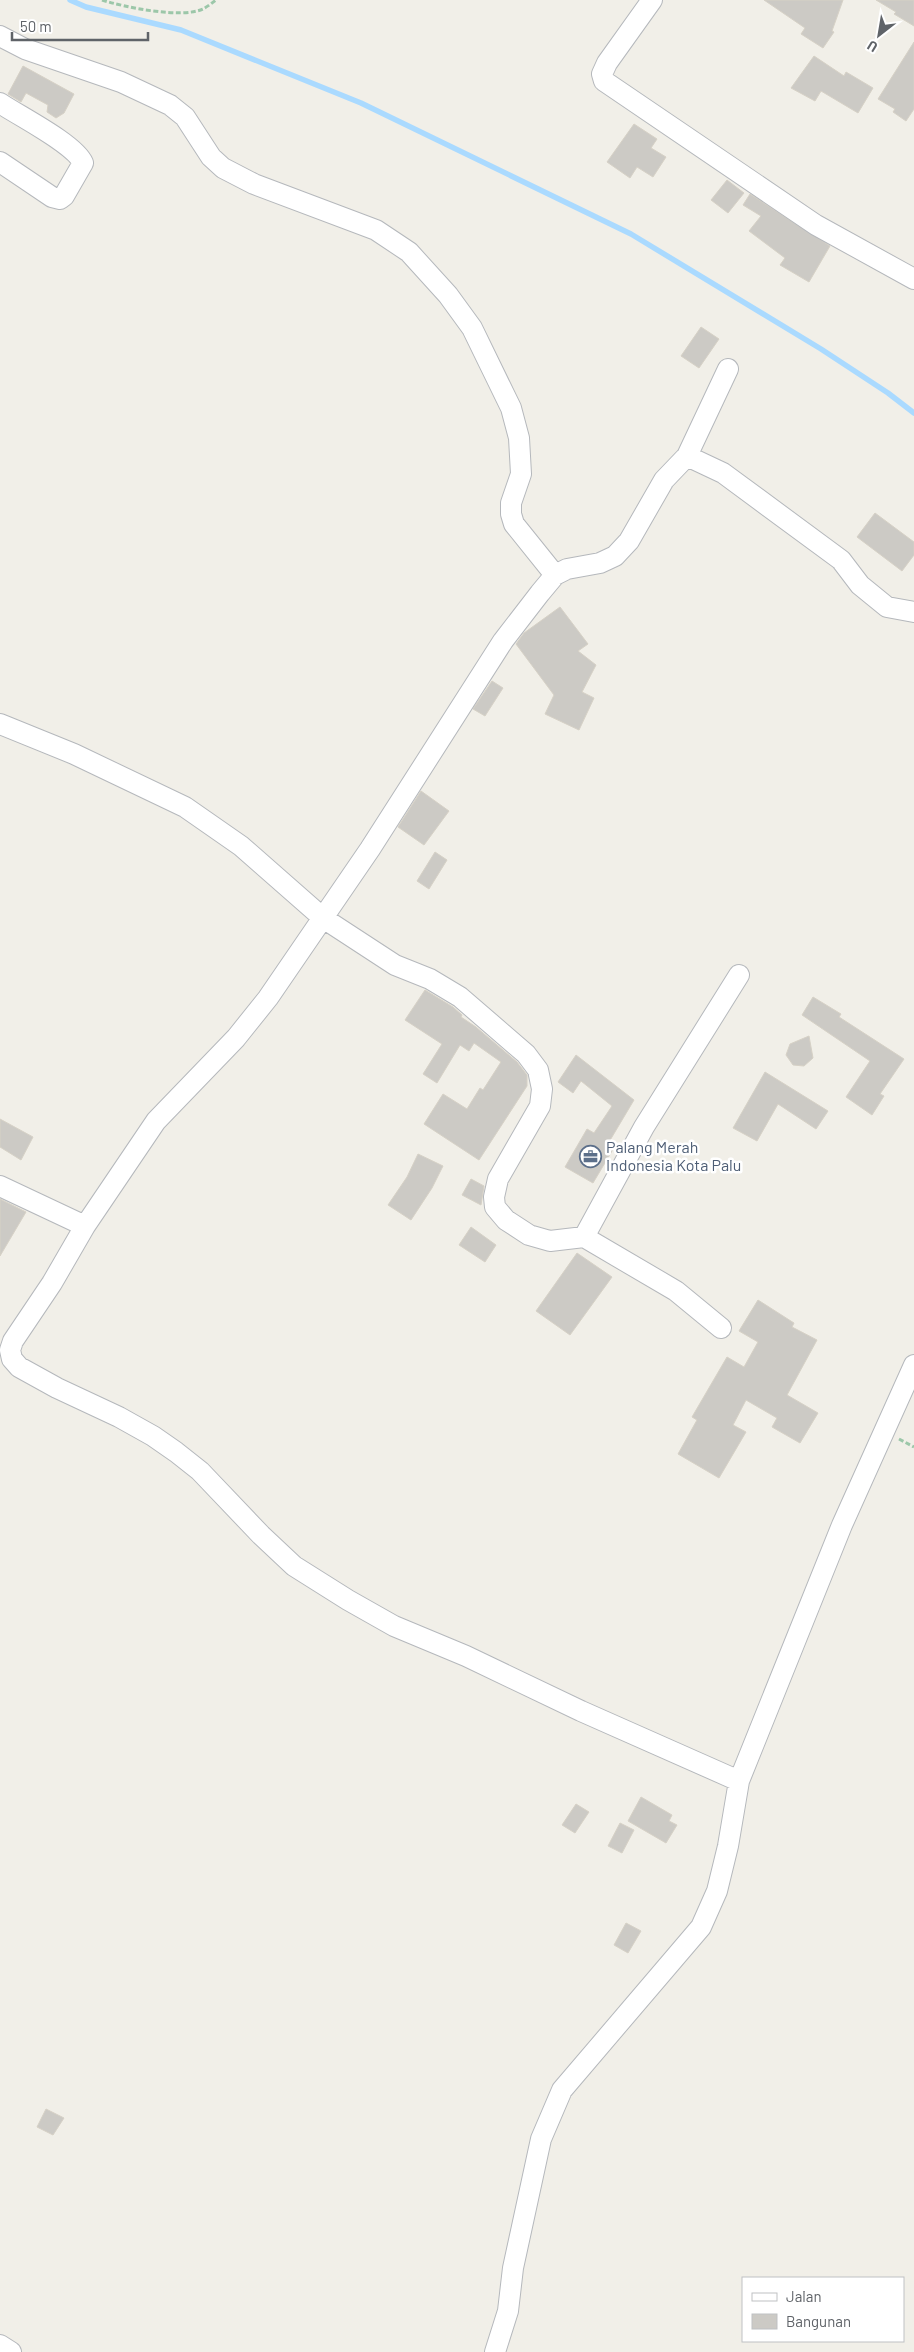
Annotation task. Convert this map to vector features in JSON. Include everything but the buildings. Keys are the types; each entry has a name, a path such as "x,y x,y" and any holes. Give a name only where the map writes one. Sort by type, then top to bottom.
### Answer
{"street":[{"path":"652,0 607,63 602,74 604,82 816,225 914,279"},
{"path":"0,36 25,49 121,82 170,106 185,117 211,157 223,168 254,184 376,230 410,252 448,295 472,328 511,408 519,438 521,474 512,503 511,514 514,524 555,575"},
{"path":"0,104 66,145 80,157 83,163 64,196 60,199 52,197 0,162"},
{"path":"728,369 687,456 664,480 629,541 615,556 600,563 567,569 555,575 504,641 370,849 268,998 247,1025 156,1121 85,1226 52,1283 13,1341 10,1350 12,1359 19,1367 57,1388 119,1417 176,1452 200,1471 261,1535 294,1566 348,1600 394,1626 466,1656 581,1711 739,1780"},
{"path":"687,456 723,474 841,560 860,586 888,607 914,612"},
{"path":"0,724 74,754 185,807 241,846 323,918 395,965 430,979 460,997 526,1054 538,1070 542,1089 540,1106 498,1179 494,1196 495,1207 506,1220 529,1235 550,1241 584,1237 632,1263 676,1291 721,1328"},
{"path":"584,1237 644,1128 739,975"},
{"path":"0,1186 85,1226"},
{"path":"495,2352 508,2311 513,2268 541,2139 550,2113 562,2090 701,1927 718,1891 739,1780 842,1525 914,1365"},
{"path":"0,2346 11,2352"}],"path":[{"path":"102,0 118,5 176,13 202,9 216,0"}],"waterway":[{"path":"70,0 86,7 181,30 361,103 631,234 821,349 888,393 914,413"}],"place":[{"name":"Palang Merah Indonesia Kota Palu","path":"590,1156"}]}
